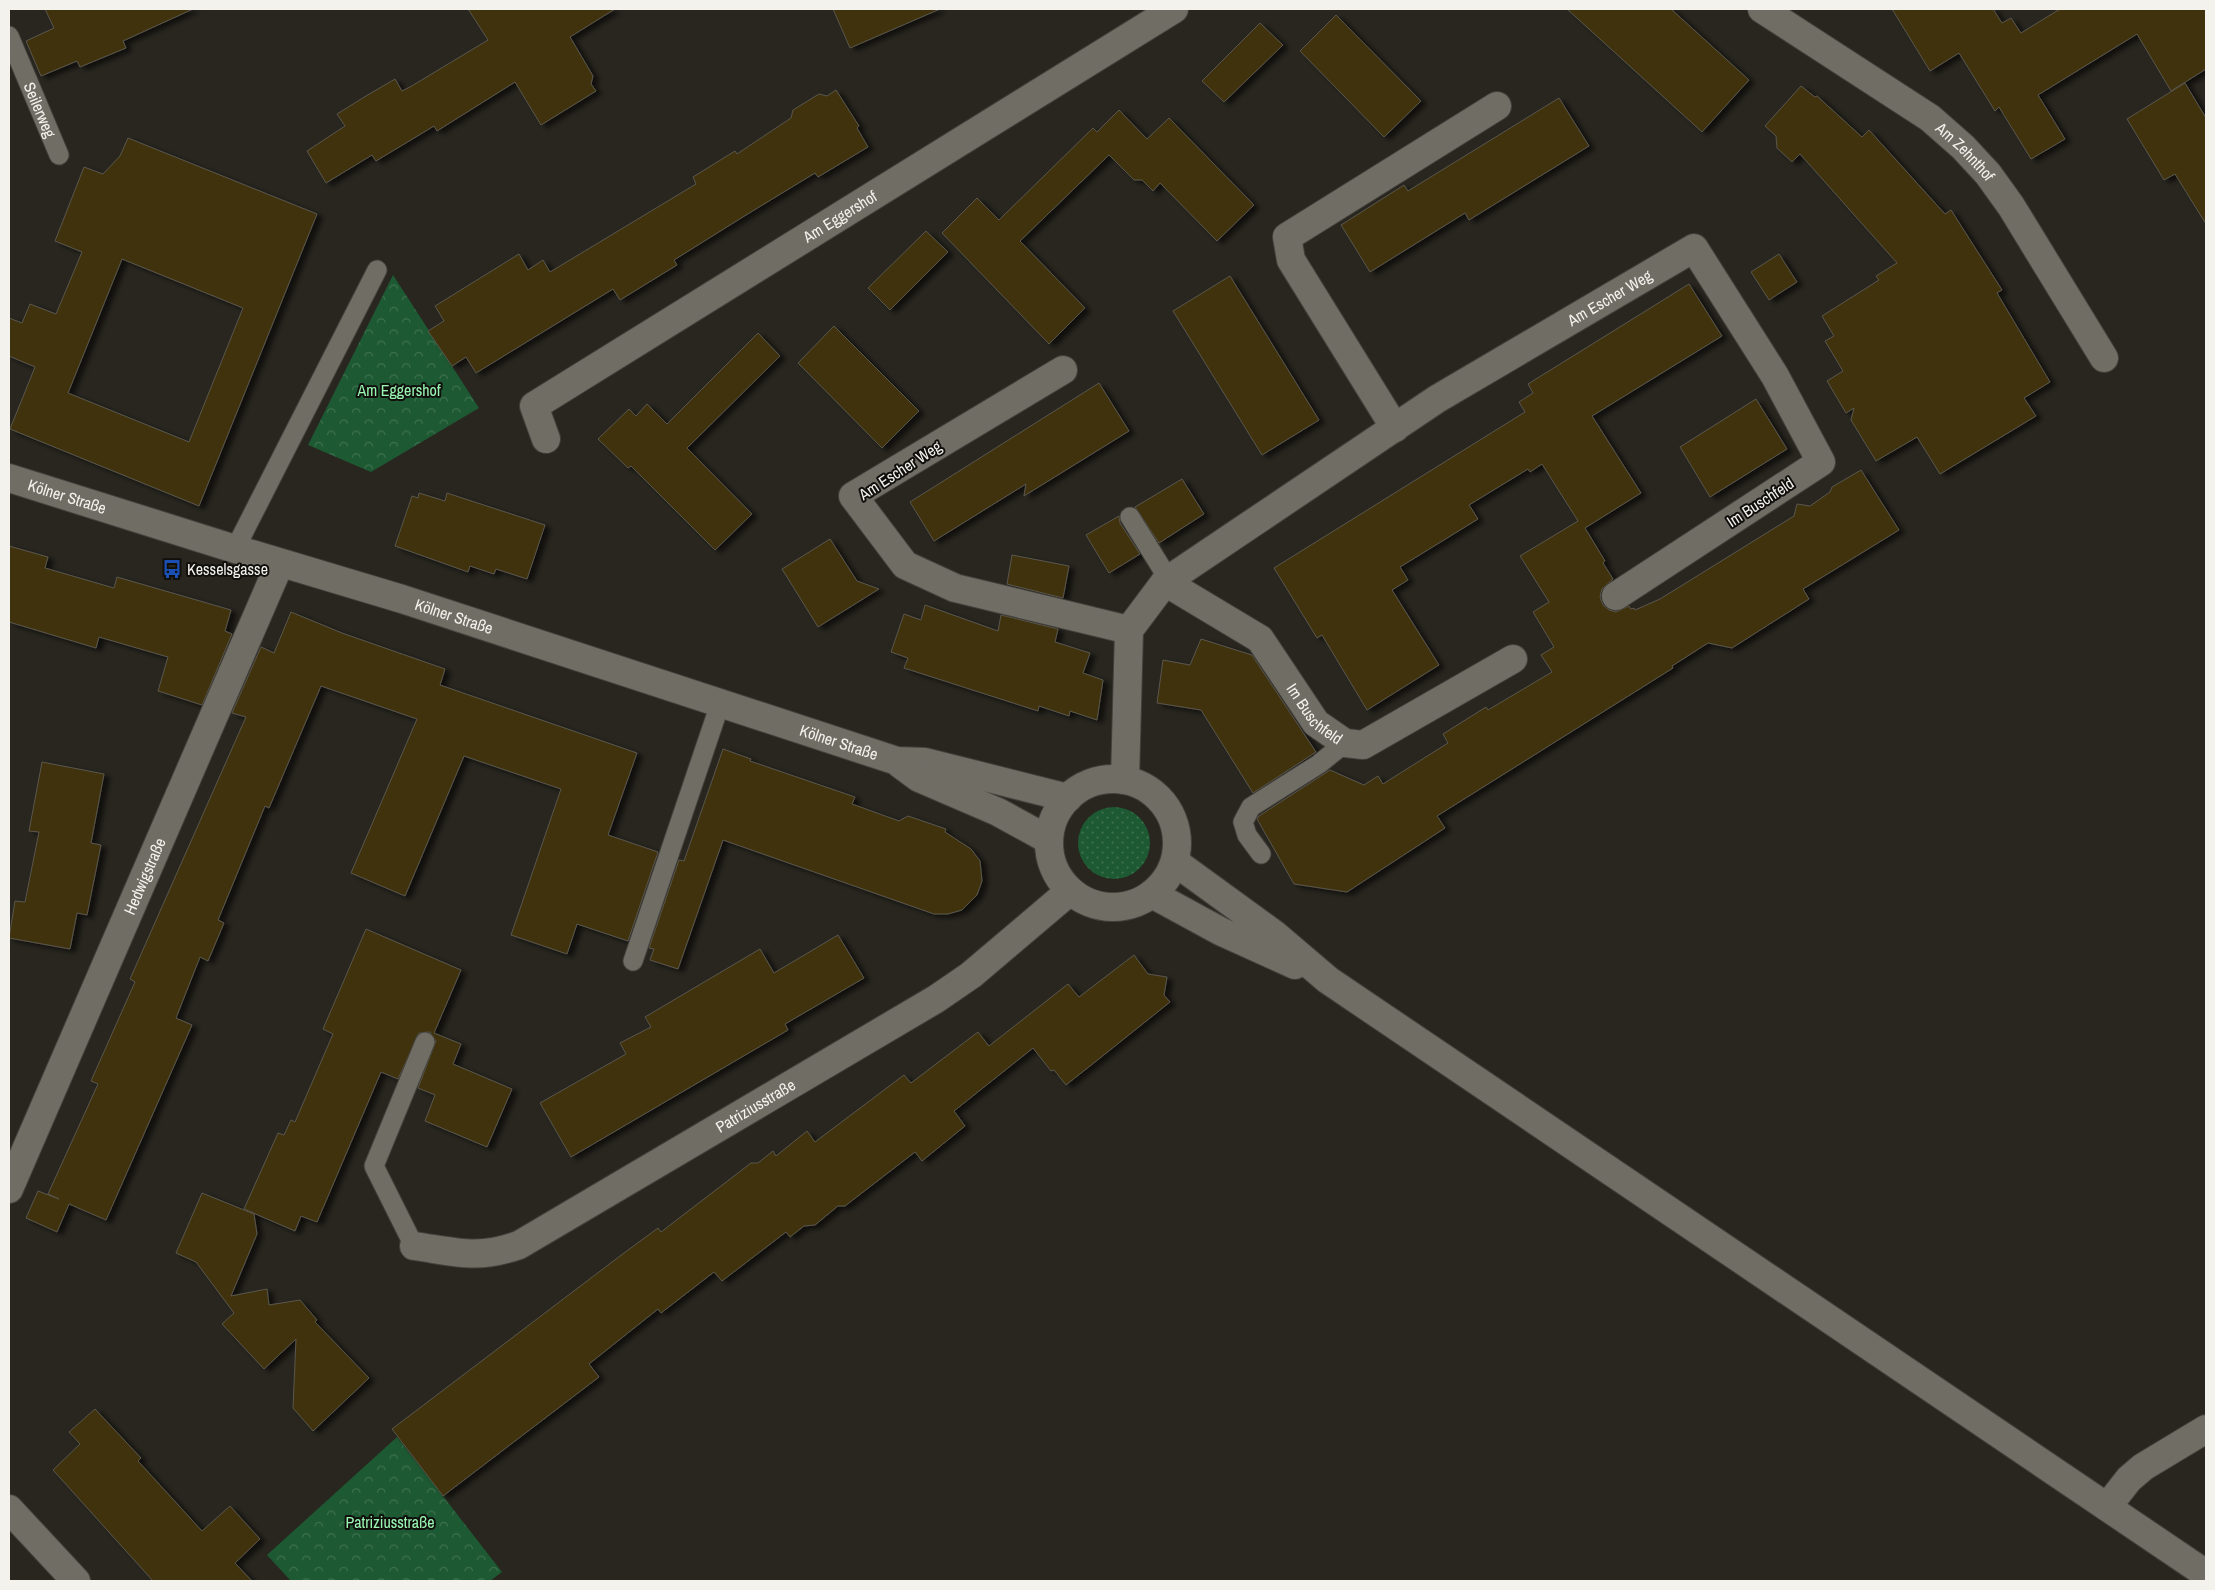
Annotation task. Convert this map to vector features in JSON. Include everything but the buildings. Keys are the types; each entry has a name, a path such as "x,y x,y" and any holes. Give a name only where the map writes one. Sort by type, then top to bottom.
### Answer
{"street":[{"name":"Am Eggershof","path":"546,439 534,406 1174,9"},
{"name":"Am Zehnthof","path":"1762,9 1930,118 1963,147 1988,174 2011,206 2104,358"},
{"path":"1395,428 1291,260 1287,237 1497,106"},
{"name":"Am Escher Weg","path":"1063,370 853,496 905,565 955,588 1128,630 1167,581 1437,400 1694,248 1775,376"},
{"name":"Im Buschfeld","path":"1616,596 1821,462 1775,376"},
{"name":"Kölner Straße","path":"9,478 280,563 402,598 897,761 925,762 1068,798"},
{"name":"Hedwigstraße","path":"9,1189 280,563"},
{"name":"Im Buschfeld","path":"1167,581 1260,639 1316,723 1345,743 1363,744 1513,659"},
{"path":"1125,780 1128,630"},
{"name":"Kölner Straße","path":"897,761 919,778 998,812 1049,840"},
{"path":"1104,780 1125,780 1142,785 1168,809 1175,826 1178,844 1175,862 1167,878 1152,894 1132,904 1110,907 1089,903 1070,891 1058,877 1051,859 1049,840 1054,817 1068,798 1084,785 1104,780"},
{"path":"1175,862 1274,934 1328,980 2206,1574"},
{"name":"Patriziusstraße","path":"414,1246 473,1255 494,1254 518,1245 936,999 971,975 1070,891"},
{"path":"1152,894 1220,931 1328,980"},
{"path":"2107,1507 2129,1479 2143,1467 2206,1429"},
{"path":"9,1509 76,1581"}],"lane":[{"name":"Seilerweg","path":"9,36 59,156"},
{"path":"235,549 377,270"},
{"path":"1130,517 1167,581"},
{"path":"633,961 720,704"},
{"path":"1261,854 1247,835 1243,822 1250,807 1319,764 1345,743"},
{"path":"414,1246 374,1166 425,1042"}],"green space":[{"name":"Am Eggershof","path":"393,275 479,408 371,472 308,445"},
{"path":"1121,807 1140,817 1148,829 1150,843 1148,857 1140,869 1128,877 1107,879 1088,869 1080,857 1078,836 1088,817 1100,809"},
{"name":"Patriziusstraße","path":"397,1437 502,1572 490,1581 291,1581 267,1555"}],"place":[{"name":"Kesselsgasse","path":"172,569"}]}
